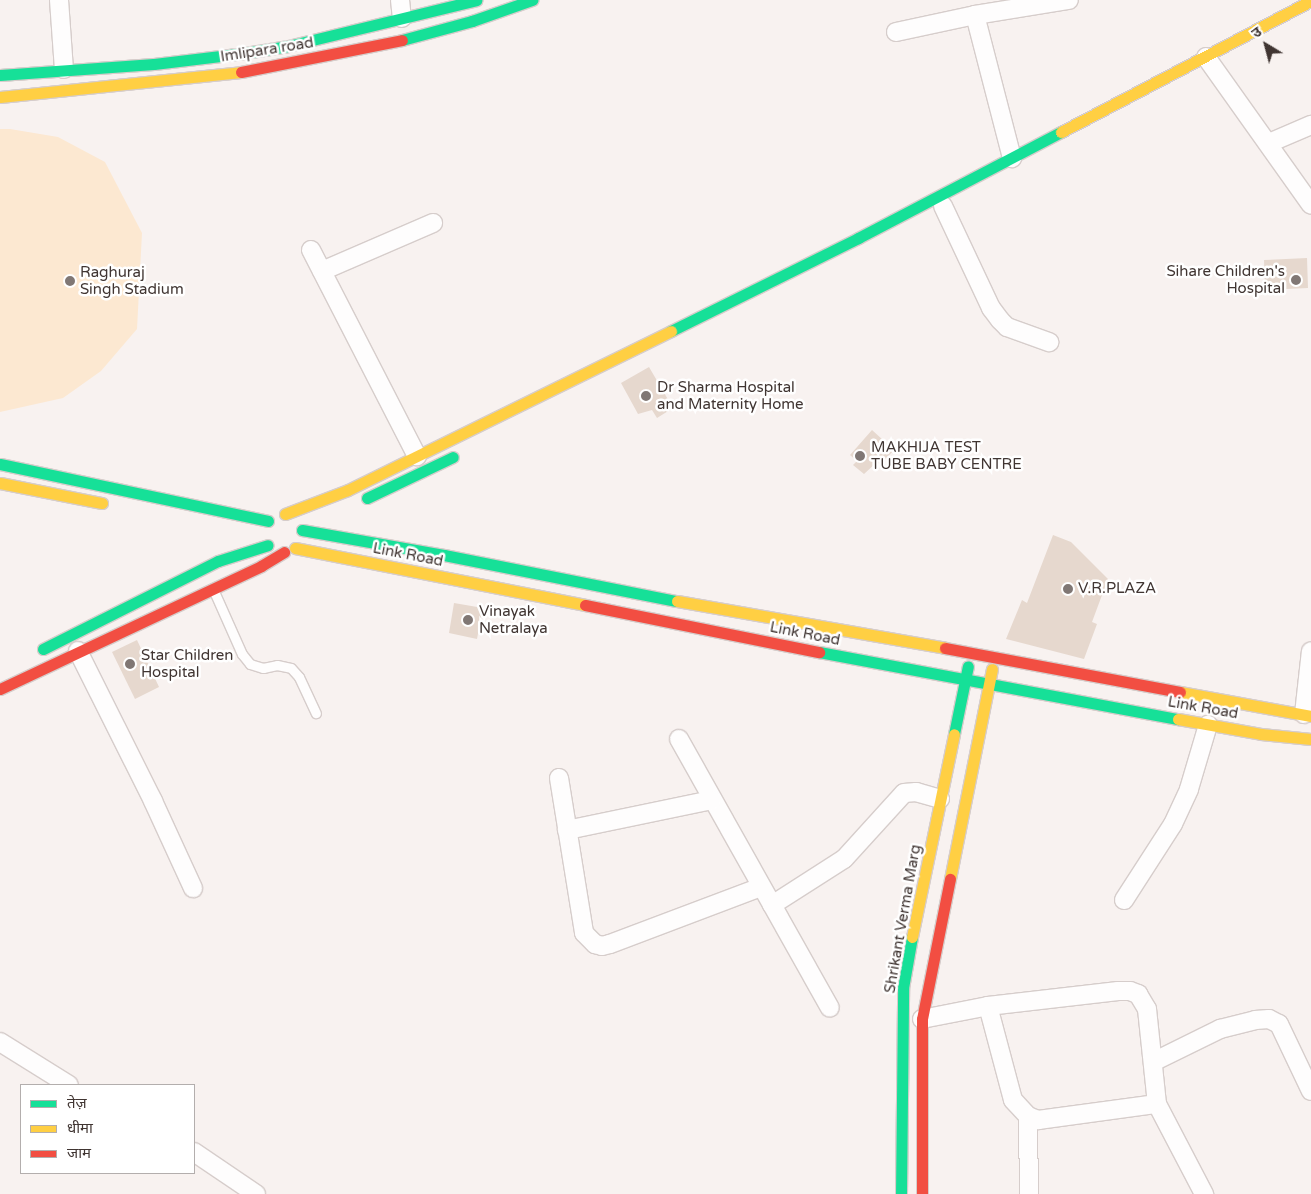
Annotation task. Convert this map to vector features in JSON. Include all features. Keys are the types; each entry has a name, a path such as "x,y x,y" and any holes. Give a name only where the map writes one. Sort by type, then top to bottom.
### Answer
{"street":[{"path":"59,0 64,69"},
{"path":"400,0 402,18"},
{"name":"Imlipara road","path":"0,75 154,64 245,53 288,46 476,0"},
{"name":"Imlipara road","path":"0,97 249,71 415,37 472,21 532,0"},
{"path":"896,32 975,15 1069,0"},
{"path":"284,552 272,549 268,545 264,529 268,521 273,517 348,490 643,346 1012,158 1207,66 1311,1"},
{"path":"975,15 1012,158"},
{"path":"1207,66 1228,60"},
{"path":"1207,66 1269,143 1311,205"},
{"path":"1269,143 1311,125"},
{"path":"731,315 1090,130"},
{"path":"943,206 991,308 1007,327 1049,342"},
{"path":"322,270 433,222"},
{"path":"311,250 417,456"},
{"path":"356,502 404,482 465,451"},
{"path":"0,464 268,521"},
{"path":"0,484 118,506"},
{"path":"35,653 208,579 261,566 284,552 295,548 302,537 301,528 291,516 285,514"},
{"path":"301,528 316,519"},
{"name":"Link Road","path":"301,528 697,605 970,652 1307,715"},
{"path":"0,690 78,651 208,579 218,561 268,545"},
{"name":"Link Road","path":"295,548 987,685 1208,725 1311,740"},
{"path":"78,651 153,800 194,888"},
{"path":"1307,715 1311,651"},
{"name":"Shrikant Verma Marg","path":"901,1194 903,988 940,799 966,681 970,652"},
{"path":"922,1194 922,1019 987,685 995,657"},
{"path":"1124,900 1174,824 1189,789 1208,725"},
{"path":"679,739 830,1008"},
{"path":"559,778 584,934 595,944 602,946 610,944 761,887"},
{"path":"772,905 844,859 904,793 916,792 940,799"},
{"path":"568,830 712,800"},
{"path":"922,1019 988,1006 1130,991 1138,994 1148,1008 1157,1104 1204,1194"},
{"path":"988,1006 1011,1094 1020,1109 1028,1116 1038,1120 1157,1104"},
{"path":"1153,1062 1220,1030 1269,1018 1279,1024 1311,1091"},
{"path":"0,1042 67,1084"},
{"path":"1028,1116 1029,1194"},
{"path":"195,1153 256,1194"}],"lane":[{"path":"208,579 242,654 250,664 262,668 277,665 291,668 300,677 316,713"}],"shaded area":[{"name":"Raghuraj Singh Stadium","path":"0,129 58,137 105,162 142,233 137,329 101,371 63,398 0,412"}],"building":[{"path":"1307,258 1308,288 1265,290 1264,260"},
{"path":"649,367 673,408 657,418 652,410 638,414 621,383"},
{"path":"872,430 894,450 880,465 877,462 864,474 853,465 857,461 850,455"},
{"name":"V.R.PLAZA","path":"1053,535 1071,542 1108,579 1092,622 1097,624 1084,659 1006,639 1022,600 1027,603"},
{"path":"454,603 483,608 477,639 449,633"},
{"path":"137,640 159,687 135,699 112,652"}],"traffic: fast":[{"path":"0,75 154,64 245,53 288,46 476,0"},
{"path":"402,40 472,21 532,0"},
{"path":"671,331 858,238 1061,132"},
{"path":"367,498 453,457"},
{"path":"0,464 268,521"},
{"path":"302,530 444,555 677,601"},
{"path":"43,649 218,561 268,545"},
{"path":"819,652 1178,719"},
{"path":"954,734 968,666"},
{"path":"901,1194 903,988 912,937"}],"traffic: slow":[{"path":"1061,132 1311,1"},
{"path":"0,97 241,72"},
{"path":"285,514 348,490 671,331"},
{"path":"0,483 102,503"},
{"path":"295,548 585,605"},
{"path":"677,601 945,648"},
{"path":"950,879 992,669"},
{"path":"1180,692 1311,716"},
{"path":"1178,719 1261,734 1311,739"},
{"path":"912,937 954,734"}],"traffic: jam":[{"path":"241,72 402,40"},
{"path":"0,689 261,566 284,552"},
{"path":"585,605 819,652"},
{"path":"945,648 1180,692"},
{"path":"922,1194 922,1019 950,879"}],"place":[{"name":"Sihare Children's Hospital","path":"1296,280"},
{"name":"Raghuraj Singh Stadium","path":"70,281"},
{"name":"Dr Sharma Hospital and Maternity Home","path":"646,396"},
{"name":"MAKHIJA TEST TUBE BABY CENTRE","path":"860,456"},
{"name":"V.R.PLAZA","path":"1068,589"},
{"name":"Vinayak Netralaya","path":"468,620"},
{"name":"Star Children Hospital","path":"130,664"}]}
